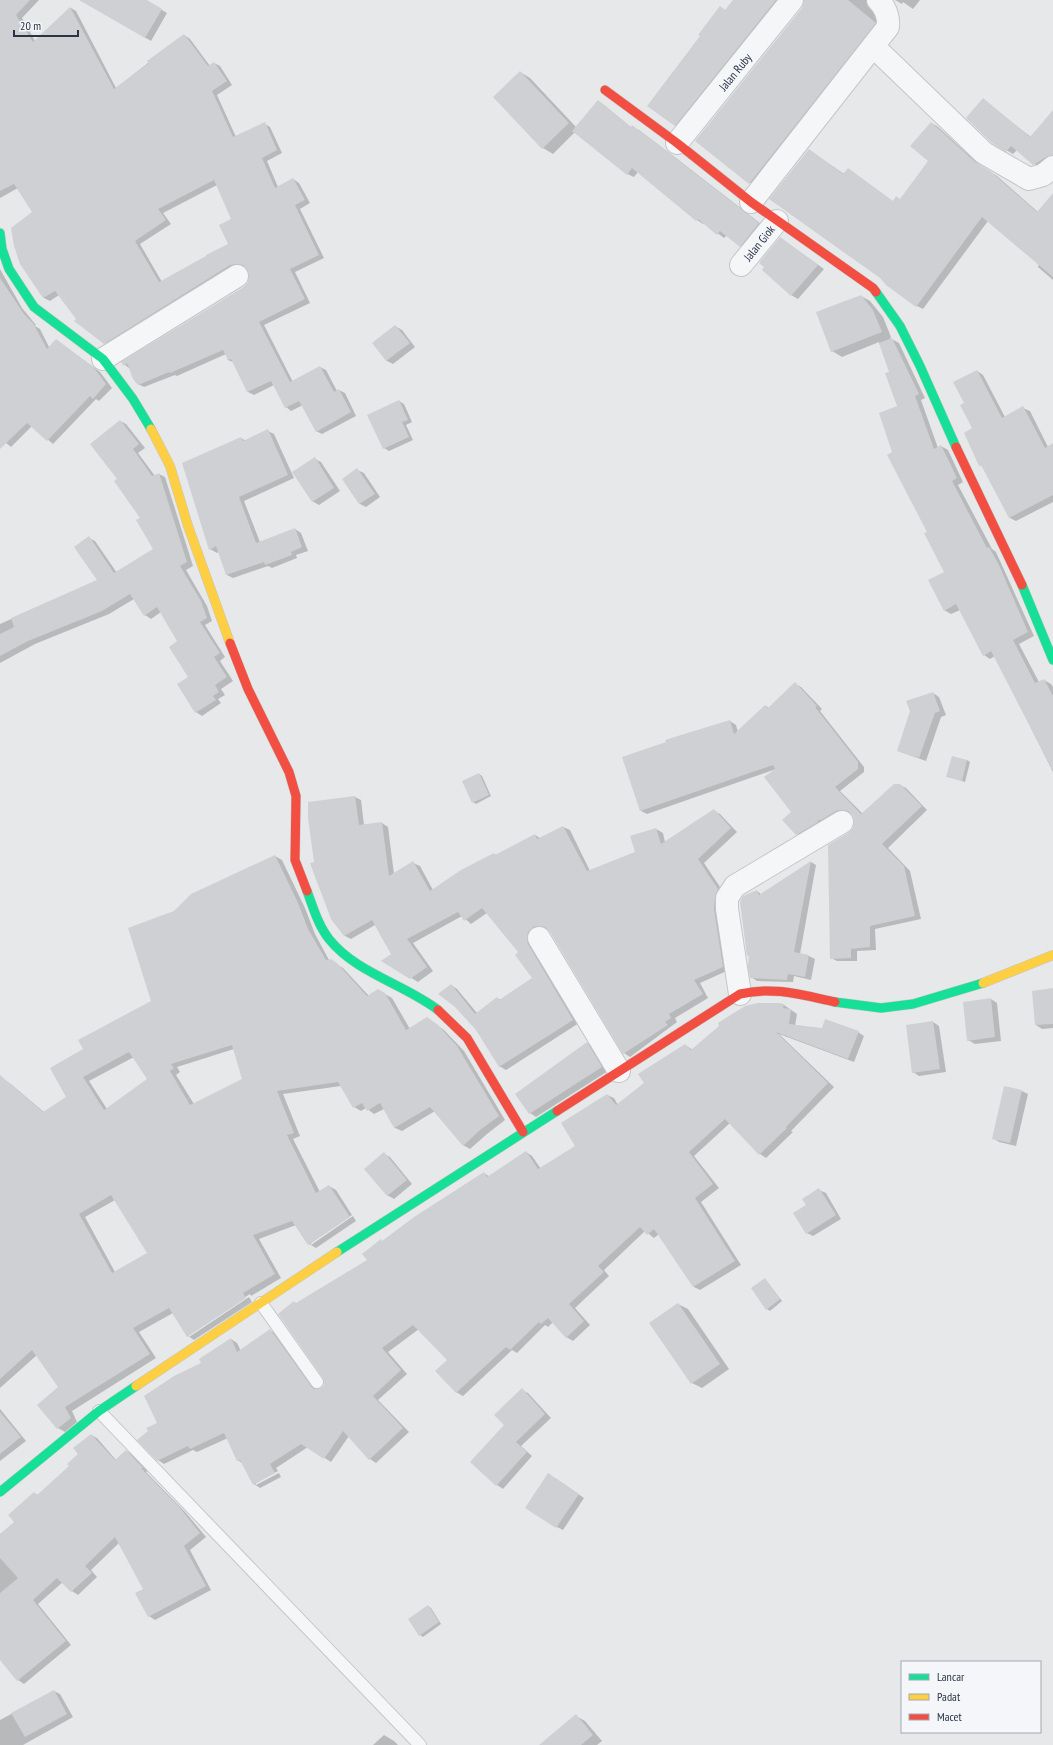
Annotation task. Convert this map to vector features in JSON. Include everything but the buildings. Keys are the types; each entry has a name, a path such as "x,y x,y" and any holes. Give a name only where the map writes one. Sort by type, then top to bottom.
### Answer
{"street":[{"name":"Jalan Ruby","path":"677,143 792,0"},
{"path":"751,202 888,27 889,18 886,10 878,0"},
{"path":"873,46 984,153 1029,179 1043,175 1053,168"},
{"path":"605,90 677,143 751,202 873,288 900,326 1019,578 1053,660"},
{"name":"Jalan Giok","path":"741,265 777,220"},
{"path":"0,233 2,249 9,269 34,307 103,359 132,399 156,437 170,466 188,526 221,621 248,689 289,772 296,796 295,860 320,925 334,944 360,965 434,1006 446,1016 467,1038 523,1132"},
{"path":"103,359 237,276"},
{"path":"740,994 728,924 727,898 735,886 842,822"},
{"path":"539,938 619,1071"},
{"path":"0,1492 99,1411 364,1234 740,994 756,990 780,992 843,1004 881,1008 913,1004 988,982 1053,955"}],"lane":[{"path":"261,1303 317,1382"},
{"path":"99,1411 420,1745"}],"traffic: fast":[{"path":"0,233 2,249 9,269 34,307 103,359 133,399 151,429"},
{"path":"876,292 900,326 920,366 956,447"},
{"path":"1022,585 1053,660"},
{"path":"307,891 322,928 329,939 340,951 366,970 425,1001 438,1010"},
{"path":"835,1002 881,1008 913,1004 983,983"},
{"path":"337,1252 557,1111"},
{"path":"0,1492 99,1411 136,1386"}],"traffic: slow":[{"path":"151,429 170,466 188,526 230,643"},
{"path":"983,983 1053,955"},
{"path":"136,1386 337,1252"}],"traffic: jam":[{"path":"605,90 677,143 751,202 873,288 876,292"},
{"path":"956,447 1022,585"},
{"path":"230,643 248,689 289,772 296,796 295,860 307,891"},
{"path":"557,1111 740,994 765,991 788,992 835,1002"},
{"path":"438,1010 467,1038 523,1132"}]}
